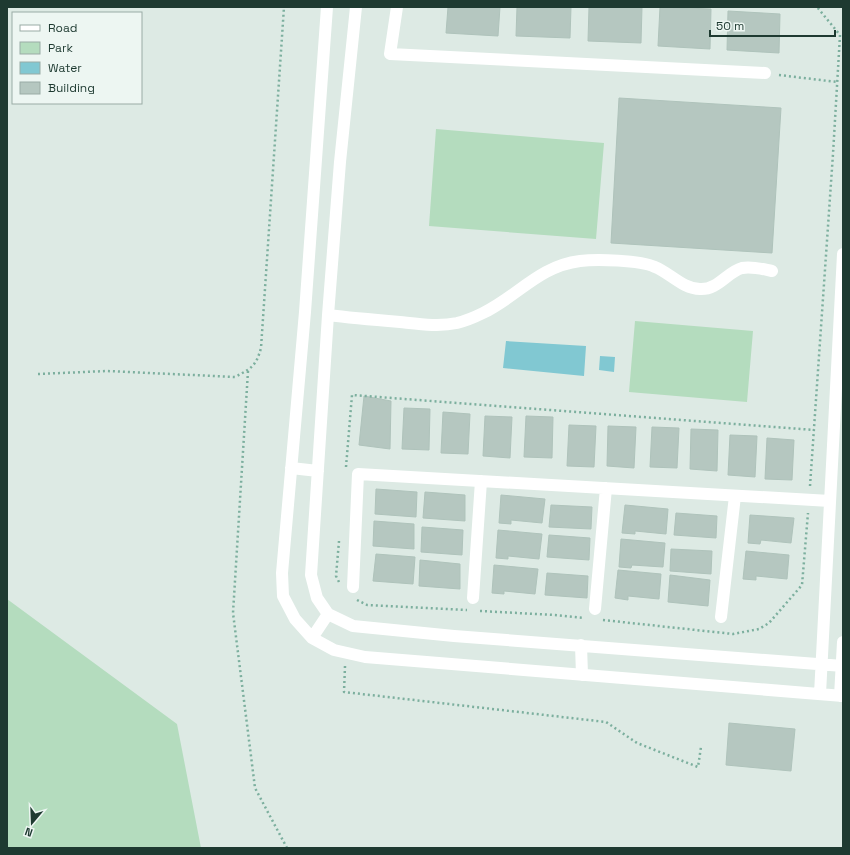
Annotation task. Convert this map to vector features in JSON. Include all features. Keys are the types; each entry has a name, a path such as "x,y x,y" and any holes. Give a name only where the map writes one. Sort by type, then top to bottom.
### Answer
{"street":[{"path":"327,7 305,312 282,573 283,596 295,619 312,638 334,650 365,657 841,696 843,642"},
{"path":"356,7 340,162 328,315 311,575 317,598 328,614 353,626 454,636 842,665"},
{"path":"397,7 390,54 765,73"},
{"path":"820,694 830,501 838,447 843,254"},
{"path":"328,315 435,325 457,323 482,313 506,299 540,275 557,266 580,261 636,262 653,266 667,272 683,284 702,290 712,288 741,268 753,267 772,271"},
{"path":"292,468 318,471"},
{"path":"349,591 358,474 830,501"},
{"path":"473,598 481,481"},
{"path":"594,616 606,488"},
{"path":"721,617 735,496"},
{"path":"312,638 328,614"},
{"path":"581,645 582,675"}],"path":[{"path":"38,374 107,371 235,377 248,370 258,361 261,348 284,7"},
{"path":"340,537 336,576 349,591 367,605 594,616 733,634 759,629 768,623 802,585 809,500 840,36 818,7"},
{"path":"765,73 837,82"},
{"path":"248,370 233,613 255,788 287,848"},
{"path":"345,474 352,394 814,430"},
{"path":"346,653 344,692 606,722 637,743 698,767 701,747"}],"green space":[{"path":"436,129 604,143 596,239 429,226"},
{"path":"635,321 753,331 747,402 629,392"},
{"path":"7,599 177,724 201,848 7,848"}],"water":[{"path":"506,341 586,346 584,376 503,368"},
{"path":"600,356 615,357 614,372 599,370"}],"building":[{"path":"448,7 500,7 498,36 446,33"},
{"path":"517,7 571,7 570,38 516,36"},
{"path":"589,7 642,7 641,43 588,41"},
{"path":"660,7 711,9 710,49 658,46"},
{"path":"728,11 780,14 779,53 727,50"},
{"path":"619,98 781,108 772,253 611,243"},
{"path":"364,396 391,401 390,449 359,445"},
{"path":"404,408 430,409 429,450 402,449"},
{"path":"443,412 470,414 468,454 441,453"},
{"path":"485,416 512,417 510,458 483,456"},
{"path":"526,416 553,417 552,458 524,457"},
{"path":"569,425 596,426 594,467 567,466"},
{"path":"608,426 636,427 634,468 607,466"},
{"path":"652,427 679,428 677,468 650,467"},
{"path":"691,429 718,430 717,471 690,469"},
{"path":"730,435 757,436 755,477 728,475"},
{"path":"767,438 794,440 792,480 765,479"},
{"path":"376,489 417,492 416,517 375,514"},
{"path":"425,492 465,495 465,521 423,518"},
{"path":"501,495 545,499 542,523 511,520 511,524 499,523"},
{"path":"551,505 592,507 591,529 549,527"},
{"path":"625,505 668,509 666,534 635,531 635,534 622,533"},
{"path":"676,513 717,516 716,538 674,535"},
{"path":"750,515 794,518 791,543 761,540 760,544 748,543"},
{"path":"374,521 414,524 414,549 373,546"},
{"path":"422,527 463,530 462,555 421,552"},
{"path":"498,530 542,534 539,559 508,556 508,559 496,558"},
{"path":"549,535 590,538 589,560 547,557"},
{"path":"621,539 665,543 663,567 632,565 631,568 619,567"},
{"path":"671,549 712,551 711,574 670,571"},
{"path":"746,551 789,555 787,579 756,576 756,580 743,579"},
{"path":"376,554 415,557 413,584 373,581"},
{"path":"420,560 460,564 460,589 419,586"},
{"path":"494,565 538,569 535,594 504,591 504,594 492,593"},
{"path":"618,570 661,574 659,599 628,596 628,600 615,598"},
{"path":"547,573 588,576 587,598 545,595"},
{"path":"670,575 710,580 708,606 668,602"},
{"path":"729,723 795,729 791,771 726,765"}]}
